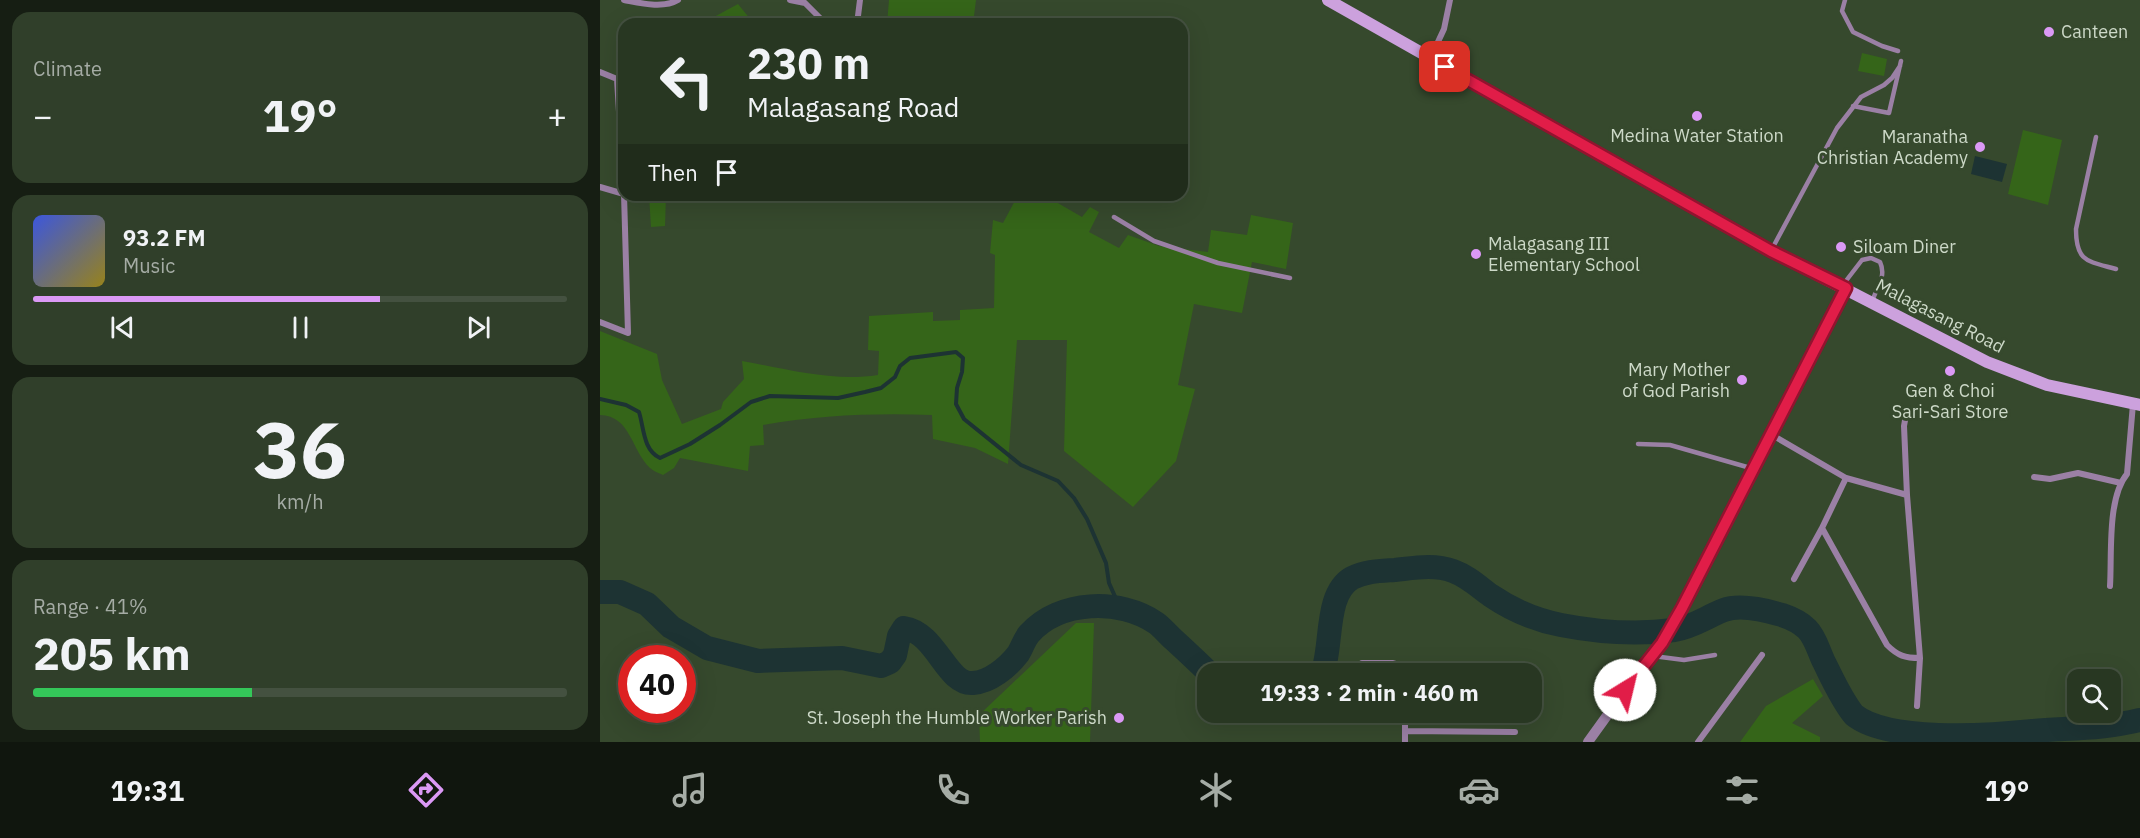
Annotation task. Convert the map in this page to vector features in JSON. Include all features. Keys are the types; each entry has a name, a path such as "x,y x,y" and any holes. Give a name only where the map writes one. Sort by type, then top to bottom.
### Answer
{"main road":[{"name":"Malagasang Road","path":"1328,0 1771,251 1988,362 2048,385 2137,404"}],"street":[{"path":"624,0 674,3 678,0"},
{"path":"790,0 806,2 821,18"},
{"path":"858,18 860,0"},
{"path":"1430,59 1444,29 1450,0"},
{"path":"600,72 617,79 618,95"},
{"path":"600,187 618,192"},
{"path":"600,322 628,333 624,201"},
{"path":"1588,742 1650,656 1662,643 1682,608 1772,435 1844,287"},
{"path":"2110,586 2114,506 2121,483 2127,474 2137,404"},
{"path":"1907,409 1904,426 1907,495 1920,658 1917,706"},
{"path":"1772,435 1846,478 1907,495"},
{"path":"2034,477 2050,479 2078,473 2121,483"},
{"path":"1794,579 1846,478"},
{"path":"1822,528 1887,645 1904,658 1920,658"},
{"path":"1698,742 1762,655"},
{"path":"1405,723 1405,742"},
{"path":"1405,731 1515,732"}],"lane":[{"path":"1845,0 1842,11 1853,32 1898,51"},
{"path":"1771,251 1837,128 1853,106 1861,97 1884,85 1892,78 1901,64 1889,113 1853,106"},
{"path":"2096,137 2076,229 2076,243 2080,254 2090,262 2116,269"},
{"path":"1114,217 1154,241 1218,263 1290,278"},
{"path":"1844,287 1862,260 1871,258 1880,262 1883,268 1882,277 1872,302"},
{"path":"1638,444 1670,445 1754,470"},
{"path":"1650,656 1684,660 1715,655"}],"green space":[{"path":"889,0 976,0 974,18 888,18"},
{"path":"738,4 749,18 712,18"},
{"path":"1862,53 1887,59 1884,76 1858,71"},
{"path":"2023,130 2062,140 2048,205 2008,194"},
{"path":"649,201 666,201 665,226 651,227"},
{"path":"733,201 765,201 765,202 733,203"},
{"path":"1015,201 1054,201 1082,217 1090,207 1099,212 1089,232 1119,248 1128,235 1159,246 1208,252 1211,230 1247,235 1251,215 1293,223 1286,269 1252,262 1242,313 1194,304 1178,385 1195,389 1176,461 1133,507 1064,451 1067,340 1017,340 1008,464 975,448 933,439 932,415 889,414 826,417 763,425 764,445 750,446 748,471 680,458 674,468 663,475 651,469 644,461 630,435 618,421 600,415 600,331 657,354 662,380 682,424 721,409 723,402 744,379 742,361 827,376 878,375 879,351 868,350 869,316 933,312 933,321 960,320 960,310 994,308 995,255 990,253 993,220 1003,223"},
{"path":"1076,623 1094,623 1090,742 980,742 979,715"},
{"path":"1813,679 1823,696 1792,723 1820,737 1820,742 1740,742 1766,706"}],"water":[{"path":"1975,156 2007,164 2002,182 1971,174"}],"waterway":[{"path":"600,399 626,405 639,412 647,444 650,450 660,458 690,444 751,402 770,396 838,398 865,392 881,388 895,377 900,366 910,358 956,352 963,358 956,404 964,419 1021,465 1058,481 1074,498 1087,519 1106,563 1109,583 1121,610"},
{"path":"1325,663 1333,608 1343,586 1352,578 1368,573 1431,567 1458,573 1498,600 1524,614 1551,623 1589,629 1617,632 1660,632 1681,629 1730,608 1760,610 1785,616 1798,622 1810,632 1837,688 1854,715 1869,724 1890,730 1938,735 1990,734 2100,727 2140,720"},
{"path":"600,592 620,592 647,604 671,627 707,648 758,661 842,658 881,666 890,662 895,655 899,636 904,628 925,639 955,676 973,683 986,680 1004,669 1018,654 1029,634 1042,623 1056,614 1090,606 1125,609 1141,615 1156,623 1198,663"}],"place":[{"name":"Canteen","path":"2049,32"},
{"name":"Medina Water Station","path":"1697,116"},
{"name":"Maranatha Christian Academy","path":"1980,147"},
{"name":"Siloam Diner","path":"1841,247"},
{"name":"Malagasang III Elementary School","path":"1476,254"},
{"name":"Gen & Choi Sari-Sari Store","path":"1950,371"},
{"name":"Mary Mother of God Parish","path":"1742,380"},
{"name":"St. Joseph the Humble Worker Parish","path":"1119,718"}],"route":[{"path":"1445,67 1771,251 1846,288 1682,608 1662,643 1625,690"}]}
